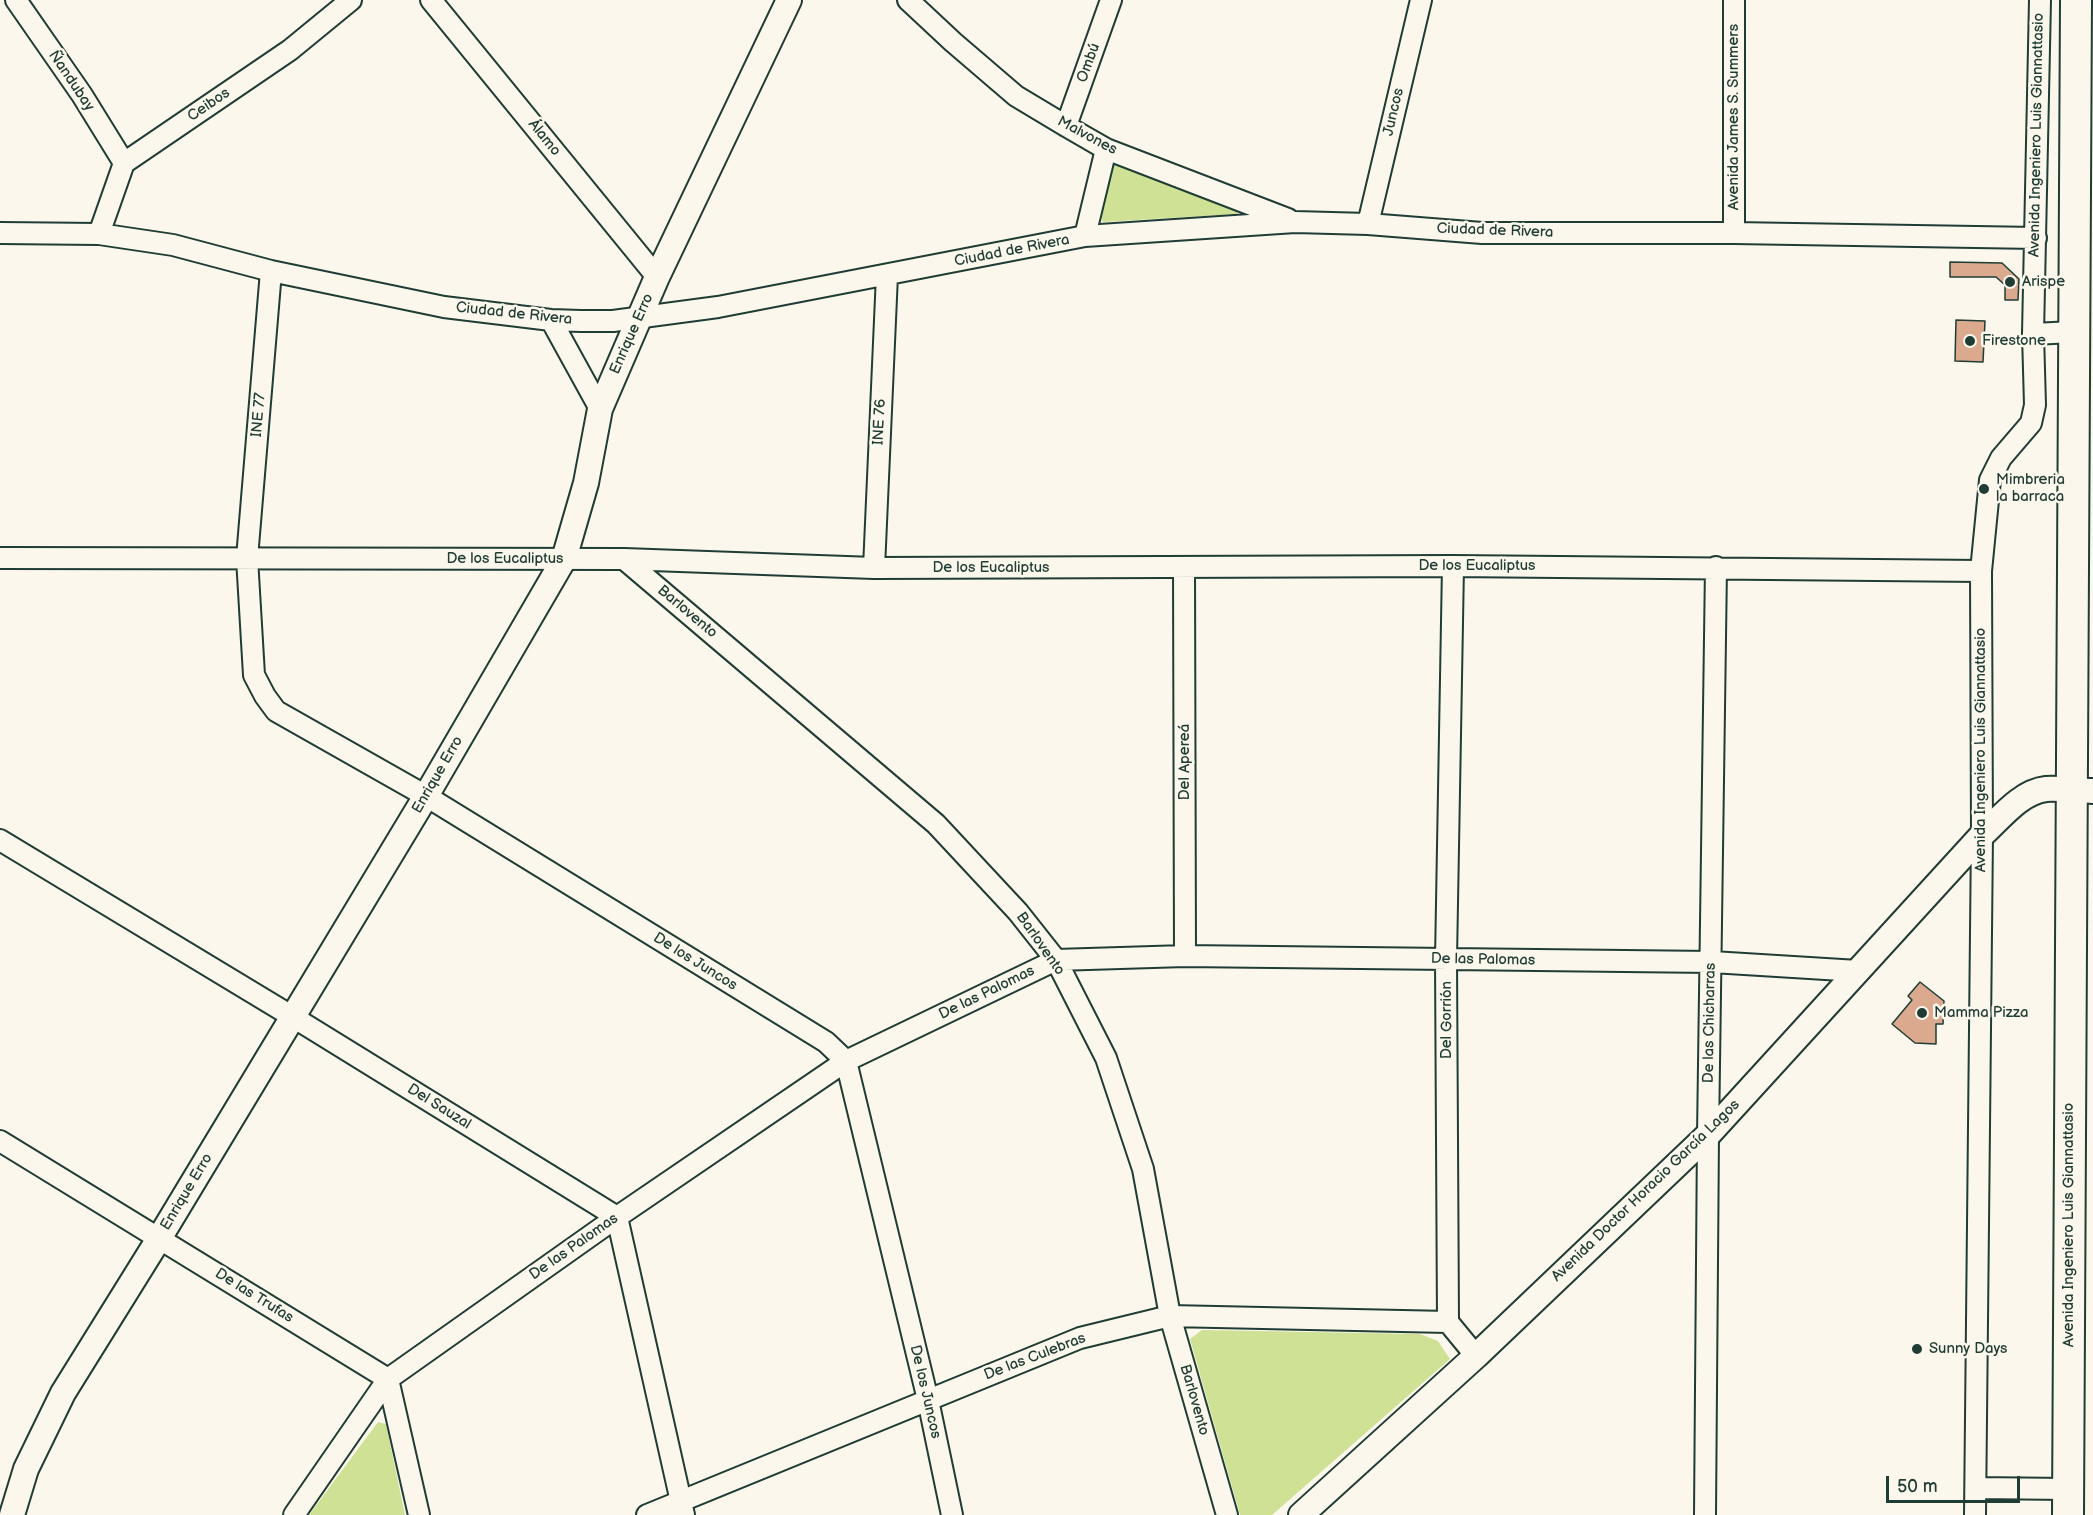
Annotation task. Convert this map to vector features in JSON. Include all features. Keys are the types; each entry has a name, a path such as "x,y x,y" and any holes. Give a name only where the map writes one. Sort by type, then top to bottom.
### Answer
{"main road":[{"name":"Avenida Ingeniero Luis Giannattasio","path":"2068,1502 2082,791 2073,332 2076,0"}],"street":[{"name":"Ñandubay","path":"16,0 82,95 124,163"},
{"name":"Ceibos","path":"124,163 290,50 351,0"},
{"name":"Álamo","path":"431,0 657,277"},
{"name":"Enrique Erro","path":"12,1515 26,1469 63,1393 160,1237 426,796 564,558 585,483 600,409 657,277 789,0"},
{"name":"Malvones","path":"908,0 1016,96 1106,149 1295,222"},
{"name":"Ombú","path":"1066,126 1111,0"},
{"name":"Juncos","path":"1368,224 1421,0"},
{"name":"Avenida James S. Summers","path":"1734,0 1734,233"},
{"name":"Avenida Ingeniero Luis Giannattasio","path":"1975,1515 1982,835 1981,571 1990,480 2001,458 2031,423 2035,405 2033,334 2040,0"},
{"path":"1085,236 1106,149"},
{"path":"99,234 124,163"},
{"name":"Ciudad de Rivera","path":"0,233 99,234 173,245 271,271 444,307 551,320 613,321 718,307 1085,236 1295,222 1368,224 1482,233 1734,233 2036,238"},
{"name":"INE 77","path":"247,558 271,271"},
{"name":"INE 76","path":"874,568 887,275"},
{"path":"551,320 600,409"},
{"path":"2033,334 2073,332"},
{"name":"De los Eucaliptus","path":"0,558 564,558 874,568 1453,566 1981,571"},
{"name":"De los Juncos","path":"247,558 254,675 276,711 426,796 826,1042 846,1061 928,1400 952,1515"},
{"name":"Barlovento","path":"624,559 936,824 1018,912 1056,960 1106,1058 1143,1169 1170,1316 1227,1515"},
{"name":"Del Gorrión","path":"1448,1322 1446,959 1453,566"},
{"name":"Del Apereá","path":"1185,567 1185,956"},
{"name":"De las Chicharras","path":"1705,1515 1716,567"},
{"name":"Avenida Doctor Horacio García Lagos","path":"1301,1515 1476,1356 1708,1135 1982,835 2029,794 2046,789 2082,791"},
{"name":"Del Sauzal","path":"0,840 293,1017 616,1217"},
{"name":"De las Palomas","path":"294,1515 388,1379 616,1217 846,1061 1056,960 1185,956 1712,962 1858,971"},
{"name":"De las Trufas","path":"0,1141 160,1237 388,1379"},
{"path":"616,1217 682,1508"},
{"name":"De las Culebras","path":"647,1515 682,1508 928,1400 1080,1338 1170,1316 1448,1322"},
{"path":"1448,1322 1476,1356"},
{"path":"388,1379 419,1515"},
{"path":"1976,1488 2068,1502"}],"green space":[{"path":"1114,164 1237,209 1237,214 1103,222 1099,214"},
{"path":"1202,1330 1420,1334 1438,1341 1450,1359 1272,1515 1240,1515 1190,1339"},
{"path":"378,1422 386,1424 405,1515 309,1515"}],"building":[{"name":"Arispe","path":"1950,262 2002,263 2019,279 2018,300 2005,300 2005,285 1996,277 1950,277"},
{"name":"Firestone","path":"1956,320 1985,321 1983,362 1955,361"},
{"name":"Mamma Pizza","path":"1920,982 1944,1001 1943,1024 1936,1024 1936,1044 1915,1043 1892,1024 1912,1000 1908,996"}],"place":[{"name":"Arispe","path":"2010,282"},
{"name":"Firestone","path":"1970,341"},
{"name":"Mimbreria la barraca","path":"1984,489"},
{"name":"Mamma Pizza","path":"1922,1013"},
{"name":"Sunny Days","path":"1917,1349"}]}
